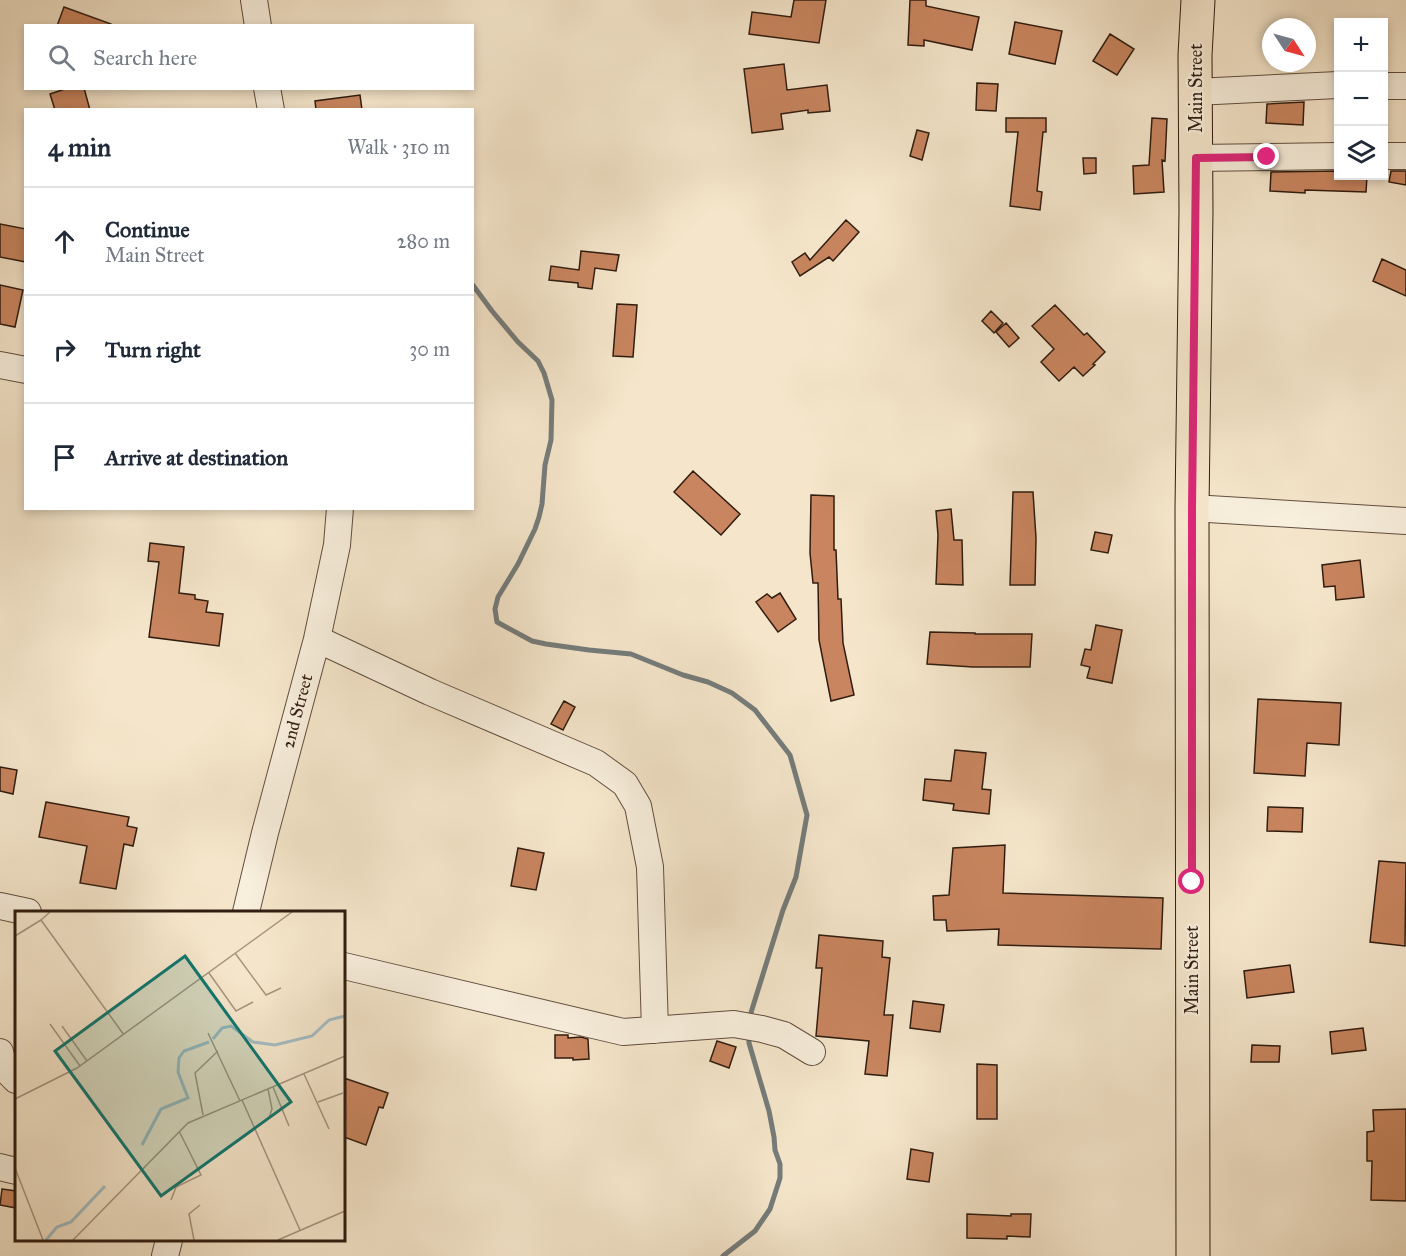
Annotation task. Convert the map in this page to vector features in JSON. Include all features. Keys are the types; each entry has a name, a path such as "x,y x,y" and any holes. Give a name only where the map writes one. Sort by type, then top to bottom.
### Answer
{"main road":[{"name":"Main Street","path":"1193,1256 1192,508 1195,55 1198,0"}],"street":[{"path":"254,0 258,24"},
{"path":"1195,92 1334,85"},
{"path":"1388,86 1406,86"},
{"path":"267,90 271,108"},
{"path":"1196,158 1334,156"},
{"path":"1388,156 1406,156"},
{"path":"0,365 24,370"},
{"path":"1192,508 1406,521"},
{"name":"2nd Street","path":"246,911 317,639 336,545 340,510"},
{"path":"317,639 430,692 596,763 625,784 638,806 650,867 655,1030"},
{"path":"0,906 23,911"},
{"path":"345,966 624,1032 734,1024 784,1035 812,1052"},
{"path":"0,1052 5,1069 15,1079"},
{"path":"0,1167 15,1171"},
{"path":"165,1256 169,1241"}],"building":[{"path":"794,0 826,0 819,43 749,34 752,12 791,17"},
{"path":"910,0 926,0 926,6 979,17 972,50 924,40 924,46 908,45"},
{"path":"64,7 111,24 58,24"},
{"path":"1015,22 1062,31 1055,64 1009,54"},
{"path":"1110,34 1134,49 1117,75 1093,61"},
{"path":"784,64 787,90 827,85 830,111 808,113 808,110 781,114 783,129 752,133 744,69"},
{"path":"977,83 998,84 996,111 976,110"},
{"path":"62,90 85,90 89,108 54,108 50,94"},
{"path":"360,95 362,108 316,108 315,101"},
{"path":"1304,102 1303,125 1266,123 1267,104"},
{"path":"1006,118 1046,118 1037,191 1042,192 1040,210 1010,206 1018,132 1006,132"},
{"path":"1152,118 1167,119 1165,161 1162,160 1164,192 1134,194 1133,166 1149,165"},
{"path":"917,130 929,133 922,160 910,156"},
{"path":"1083,158 1096,158 1096,173 1084,174"},
{"path":"1334,171 1334,180 1367,180 1366,192 1270,191 1271,172"},
{"path":"1391,171 1406,171 1406,185 1389,182"},
{"path":"846,220 859,232 833,261 829,257 800,276 792,262 805,253 810,260"},
{"path":"0,224 24,229 24,262 0,257"},
{"path":"581,251 619,255 616,271 595,268 592,289 578,287 578,283 549,280 551,266 579,270"},
{"path":"1382,259 1406,270 1406,296 1373,281"},
{"path":"0,285 23,290 15,327 0,324"},
{"path":"617,304 637,305 633,357 613,356"},
{"path":"1055,305 1084,335 1087,333 1105,352 1083,376 1074,367 1059,381 1041,362 1054,349 1032,326"},
{"path":"991,311 1003,323 994,333 982,321"},
{"path":"1006,323 1019,338 1009,347 996,332"},
{"path":"693,471 740,514 721,535 674,492"},
{"path":"1013,492 1033,492 1036,538 1035,585 1010,585"},
{"path":"811,495 834,496 834,550 836,550 838,599 841,599 843,643 854,695 831,701 819,640 818,583 813,583 810,553"},
{"path":"951,509 954,540 962,540 963,585 936,584 938,535 936,511"},
{"path":"1095,532 1112,535 1108,553 1091,550"},
{"path":"150,543 184,547 179,593 195,595 195,599 208,601 206,612 223,614 219,646 149,637 159,562 148,561"},
{"path":"1360,560 1364,597 1336,600 1335,586 1324,587 1322,565"},
{"path":"780,593 796,619 778,632 756,602 767,594 772,598"},
{"path":"1096,625 1122,630 1112,683 1087,678 1090,667 1081,665 1085,649 1091,650"},
{"path":"930,632 1032,634 1030,667 927,664"},
{"path":"1258,699 1341,703 1339,745 1307,743 1305,776 1254,773"},
{"path":"564,701 575,707 563,730 551,724"},
{"path":"955,750 986,753 982,789 991,790 989,814 953,810 954,804 923,800 925,779 951,781"},
{"path":"0,767 17,770 13,794 0,791"},
{"path":"46,802 129,817 127,826 137,828 133,846 124,844 116,889 80,883 87,846 39,837"},
{"path":"1268,807 1303,808 1302,832 1267,831"},
{"path":"1005,845 1003,893 1163,898 1161,949 998,945 999,929 947,931 946,920 934,920 933,896 949,895 953,848"},
{"path":"518,848 544,853 536,890 511,886"},
{"path":"1379,861 1406,863 1405,946 1370,942"},
{"path":"819,935 883,941 882,957 890,958 884,1015 893,1015 887,1076 865,1074 869,1041 816,1036 822,968 816,968"},
{"path":"1290,965 1294,992 1247,998 1244,971"},
{"path":"913,1001 944,1005 940,1032 910,1028"},
{"path":"1363,1028 1366,1050 1332,1054 1330,1032"},
{"path":"555,1035 588,1039 589,1059 555,1058"},
{"path":"717,1041 736,1047 729,1068 710,1061"},
{"path":"1252,1045 1280,1046 1279,1062 1251,1062"},
{"path":"977,1064 997,1065 997,1119 977,1119"},
{"path":"345,1078 388,1093 383,1108 379,1107 366,1145 345,1137"},
{"path":"1406,1109 1406,1201 1371,1200 1372,1161 1367,1161 1367,1132 1374,1131 1373,1110"},
{"path":"911,1149 933,1153 929,1182 907,1179"},
{"path":"2,1189 15,1191 15,1208 0,1205"},
{"path":"967,1214 1011,1216 1011,1214 1031,1214 1030,1237 967,1238"}],"waterway":[{"path":"474,287 518,342 538,361 552,400 551,440 545,465 539,517 518,564 498,597 495,609 497,622 532,641 631,654 683,675 708,682 732,693 755,710 790,755 807,815 796,877 783,910 749,1019"},
{"path":"723,1256 755,1231 770,1209 780,1178 780,1164 775,1150 769,1111 749,1043 749,1035"}],"route":[{"path":"1192,882 1192,508 1196,158 1267,157"}]}
